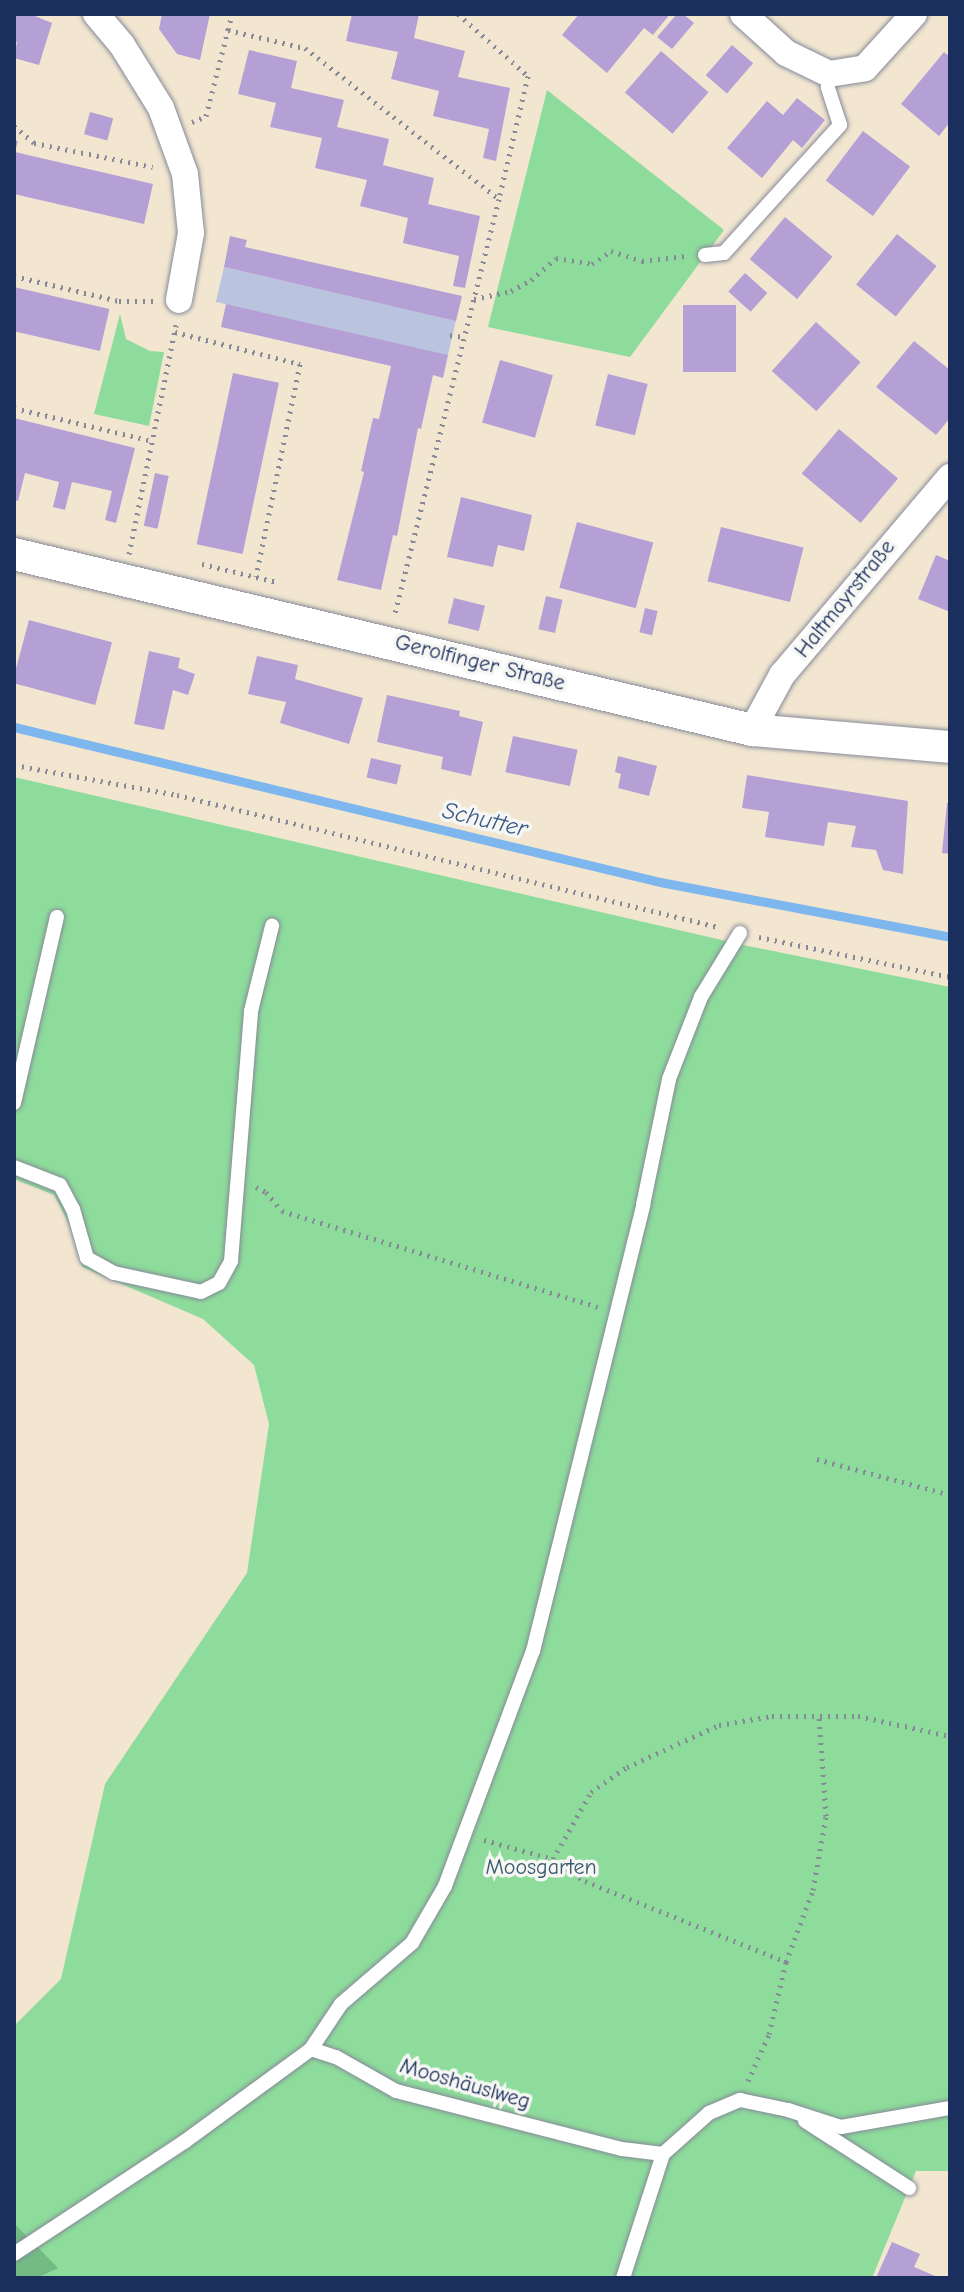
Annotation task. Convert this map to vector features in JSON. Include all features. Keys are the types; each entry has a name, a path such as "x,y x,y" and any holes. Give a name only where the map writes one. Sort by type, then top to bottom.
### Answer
{"street":[{"path":"96,14 122,45 161,108 185,174 191,233 179,300"},
{"path":"743,14 786,53 829,74 865,68 914,14"},
{"name":"Haltmayrstraße","path":"752,730 782,675 913,516 950,477"},
{"name":"Gerolfinger Straße","path":"14,554 125,578 752,730 950,747"}],"lane":[{"path":"705,255 724,253 840,125 828,87 829,74"},
{"path":"14,1103 57,917"},
{"path":"14,1167 60,1185 73,1209 87,1258 114,1273 201,1292 219,1283 231,1261 251,1011 272,926"},
{"path":"14,2254 184,2142 311,2049 341,2004 412,1943 445,1886 533,1651 617,1313 669,1079 701,997 740,933"},
{"name":"Mooshäuslweg","path":"311,2049 336,2057 396,2091 622,2149 663,2154"},
{"path":"623,2278 663,2154 709,2113 740,2100 788,2110 841,2127 950,2108"},
{"path":"788,2110 909,2188"}],"path":[{"path":"170,133 206,116 232,14"},
{"path":"388,641 528,76 458,14"},
{"path":"228,30 305,48 499,199"},
{"path":"14,126 34,143 185,174"},
{"path":"474,299 521,286 556,258 592,264 611,251 642,261 660,256 705,255"},
{"path":"14,276 119,301 179,300 125,578"},
{"path":"175,332 300,364 249,608"},
{"path":"450,335 464,337"},
{"path":"14,408 152,441"},
{"path":"14,765 177,795 740,933 950,977"},
{"path":"238,1177 266,1192 282,1211 617,1313"},
{"path":"817,1459 950,1495"},
{"path":"553,1859 591,1792 627,1767 719,1725 772,1716 858,1716 950,1736"},
{"path":"740,2100 769,2034 786,1962 813,1890 826,1816 819,1717"},
{"path":"464,1836 553,1859 585,1881 786,1962"}],"shaded area":[{"path":"224,267 456,321 448,356 216,302"}],"green space":[{"path":"547,90 724,230 630,357 488,327"},
{"path":"120,314 126,339 150,351 164,352 149,426 94,414"},
{"name":"Moosgarten","path":"14,777 748,946 950,987 950,2171 916,2171 872,2278 37,2278 14,2226 14,2026 61,1979 105,1784 247,1573 269,1424 254,1365 203,1319 82,1267 69,1224 54,1195 14,1179"},
{"path":"14,2223 58,2268 37,2278 14,2278"}],"building":[{"path":"14,14 30,14 52,23 39,65 14,58 17,42 14,41"},
{"path":"162,14 210,14 200,60 177,54 159,29"},
{"path":"352,14 419,14 414,38 465,51 458,77 510,88 496,161 483,158 489,129 433,116 439,91 391,79 398,52 346,41"},
{"path":"579,14 670,14 653,35 644,28 607,73 562,35"},
{"path":"677,14 683,14 694,23 672,49 657,37"},
{"path":"732,45 753,63 727,94 706,75"},
{"path":"249,50 297,61 291,88 344,100 337,127 389,139 383,165 434,178 428,204 480,216 465,288 453,286 459,256 403,243 408,218 360,206 367,180 315,168 322,138 270,127 276,103 238,94"},
{"path":"661,51 709,92 672,134 625,93"},
{"path":"944,52 950,57 950,122 939,136 901,104"},
{"path":"797,98 825,120 802,148 793,140 762,178 727,148 767,101 783,115"},
{"path":"90,112 113,118 107,140 84,134"},
{"path":"863,131 910,167 873,216 826,181"},
{"path":"14,140 18,141 15,152 153,184 144,224 14,194"},
{"path":"785,217 832,257 797,299 750,259"},
{"path":"897,234 937,266 896,317 856,285"},
{"path":"230,236 247,240 245,247 462,296 456,321 224,267"},
{"path":"745,273 767,293 751,312 728,292"},
{"path":"14,287 109,309 100,351 14,331"},
{"path":"226,304 448,355 443,378 433,375 421,429 418,428 397,536 393,535 381,590 337,580 364,472 361,471 373,418 379,419 391,366 221,327"},
{"path":"683,305 736,305 736,372 683,372"},
{"path":"816,322 861,362 816,411 772,371"},
{"path":"914,341 950,370 950,418 936,435 876,387"},
{"path":"500,360 553,375 535,438 482,422"},
{"path":"233,373 279,383 243,554 197,544"},
{"path":"608,374 648,384 635,435 595,425"},
{"path":"14,418 135,448 116,523 105,520 112,491 72,482 65,510 53,507 59,482 25,473 18,501 14,500"},
{"path":"839,429 898,478 861,523 802,473"},
{"path":"155,473 169,476 157,529 144,526"},
{"path":"461,497 532,515 524,551 498,545 493,567 447,557"},
{"path":"577,522 653,542 636,608 559,588"},
{"path":"721,527 803,548 790,602 707,581"},
{"path":"936,555 950,561 950,612 918,599"},
{"path":"546,596 563,600 555,633 538,629"},
{"path":"454,598 485,606 479,631 448,623"},
{"path":"645,608 658,611 652,635 639,632"},
{"path":"29,620 112,642 95,705 14,683"},
{"path":"149,651 180,658 178,668 195,674 188,695 173,690 164,730 134,724"},
{"path":"257,656 298,665 295,679 363,698 349,744 280,723 286,702 248,694"},
{"path":"387,695 460,711 459,716 483,722 471,776 441,769 443,757 377,742"},
{"path":"513,736 578,750 570,786 505,772"},
{"path":"618,756 657,766 649,796 618,788 621,774 615,772"},
{"path":"371,758 401,765 397,784 367,777"},
{"path":"747,775 908,801 903,874 883,870 876,850 851,847 856,826 828,822 824,846 765,837 769,812 742,808"},
{"path":"947,803 950,803 950,854 942,853"},
{"path":"892,2242 920,2254 914,2267 940,2278 876,2278"}],"waterway":[{"name":"Schutter","path":"14,727 660,882 950,937"}]}
